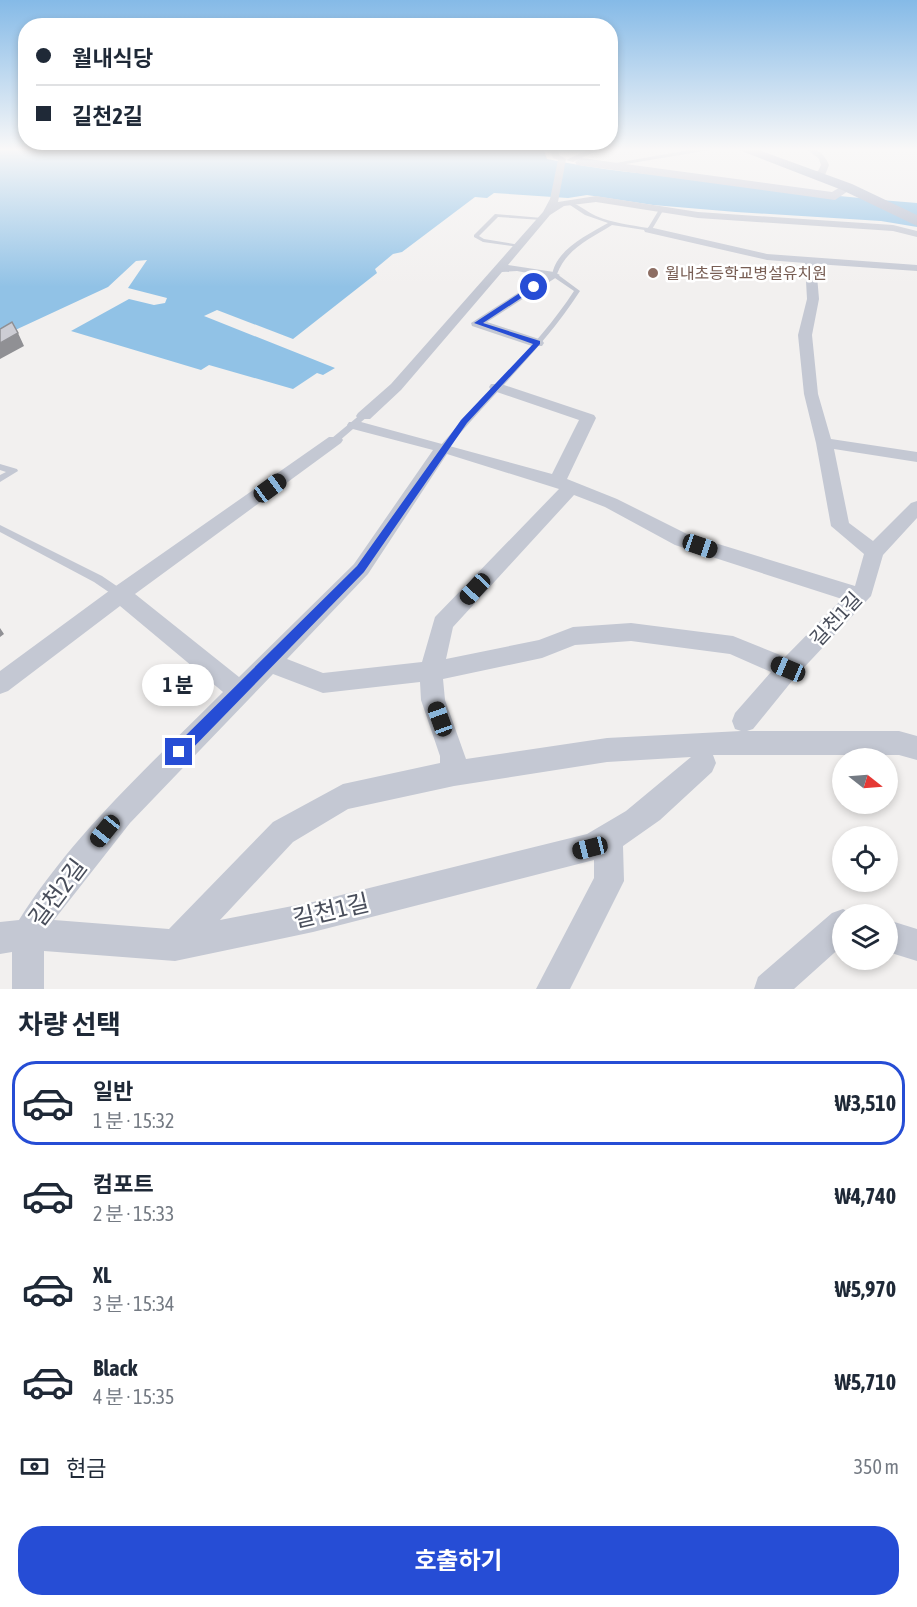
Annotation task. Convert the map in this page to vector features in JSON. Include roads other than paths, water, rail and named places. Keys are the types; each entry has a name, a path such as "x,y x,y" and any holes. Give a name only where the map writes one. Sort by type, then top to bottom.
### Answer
{"main road":[{"path":"854,194 871,197 917,221"}],"street":[{"path":"545,216 557,194"},
{"path":"858,596 682,540 611,503 564,484 359,421 396,387 545,216 553,208 569,202 596,198 698,215 893,228 917,234"},
{"path":"649,230 767,257 917,268"},
{"path":"810,260 813,299 805,335 811,394 825,443 840,526 874,552"},
{"path":"498,269 516,268 554,275"},
{"path":"537,343 477,323 554,275"},
{"path":"454,774 453,756 433,700 431,671 443,623 564,484 588,418 496,387"},
{"path":"0,684 120,594 335,440"},
{"path":"825,443 917,457"},
{"name":"길천2길","path":"14,936 46,905 120,813 361,569 443,448"},
{"name":"길천1길","path":"744,721 788,669 864,590 874,552 917,507"},
{"path":"120,594 239,691"},
{"path":"268,662 323,683 431,671 542,649 573,636 631,632 733,645 788,669"},
{"path":"175,945 283,832 343,797 454,774 607,750 723,743 899,743 917,748"},
{"name":"길천1길","path":"14,936 175,945 313,916 590,848 609,840 648,812 703,763"},
{"path":"552,989 609,881 609,840"},
{"path":"770,989 832,934"},
{"path":"14,936 28,989"},
{"path":"898,939 917,945"}],"lane":[{"path":"569,202 586,215 610,224 649,230 662,209"},
{"path":"519,246 483,240 476,236 497,215 545,216"},
{"path":"554,275 557,263 572,247 610,224"},
{"name":"길천2길","path":"443,448 562,317 577,291 554,275"},
{"path":"335,440 359,421"},
{"path":"0,466 14,471 0,479"},
{"path":"1,529 98,579 120,594"},
{"path":"703,763 744,721"}],"water":[{"path":"0,194 492,194 487,198 475,197 402,252 393,254 375,269 377,273 293,339 217,310 204,316 335,368 323,375 317,373 293,389 209,365 201,370 71,331 129,299 154,305 165,303 167,298 128,288 147,260 136,261 108,287 11,332 0,329"},
{"path":"511,194 820,194 917,203 917,227 881,221 653,205 587,195 568,198"}],"place":[{"name":"월내초등학교병설유치원","path":"653,273"}]}
